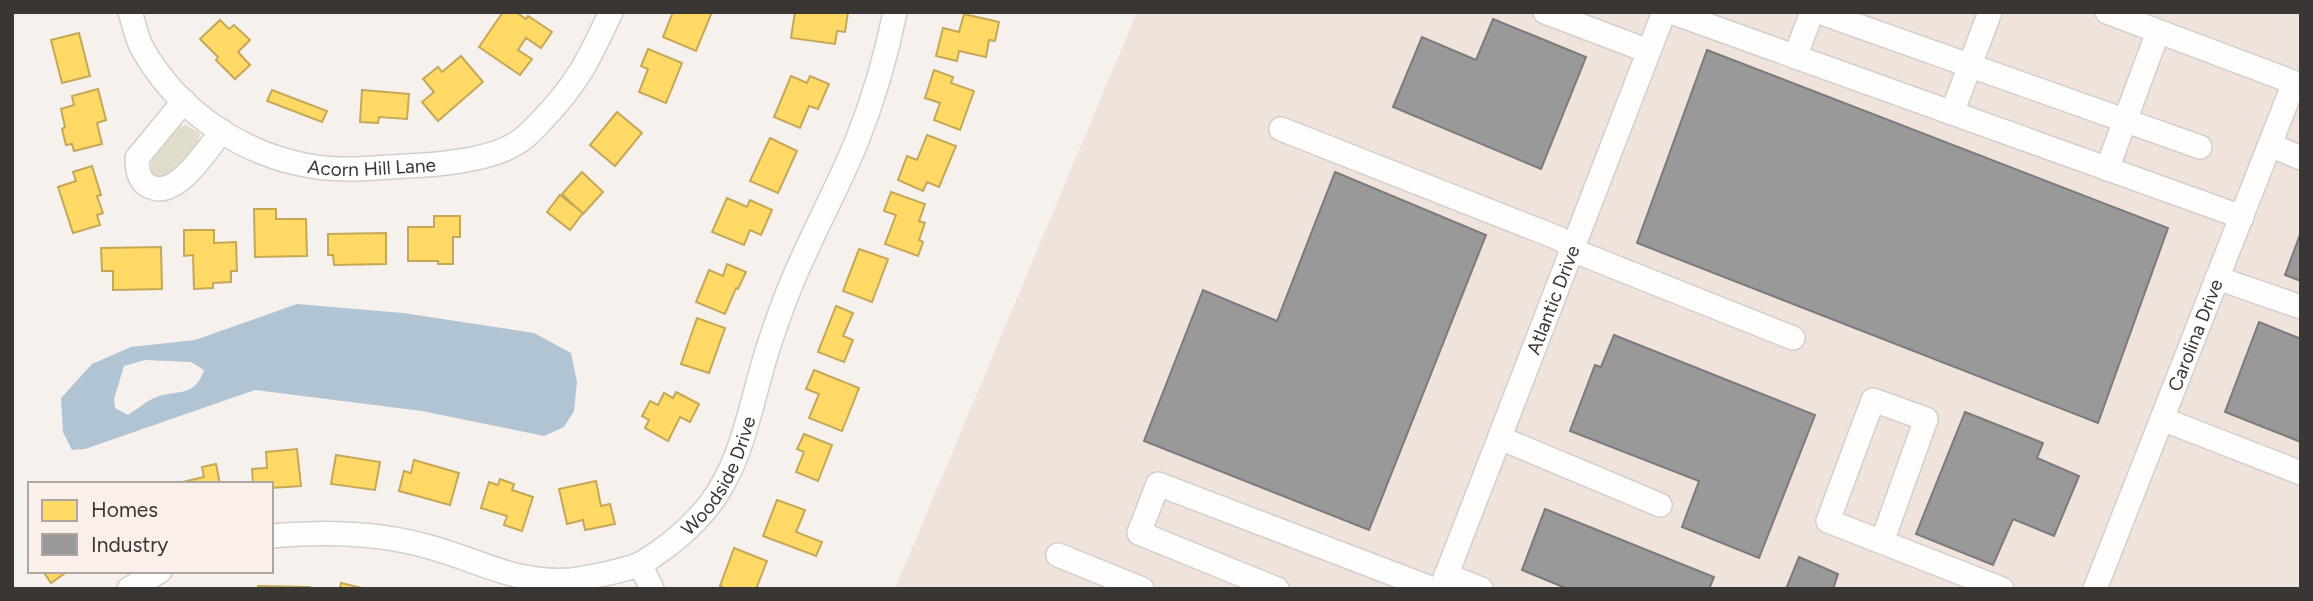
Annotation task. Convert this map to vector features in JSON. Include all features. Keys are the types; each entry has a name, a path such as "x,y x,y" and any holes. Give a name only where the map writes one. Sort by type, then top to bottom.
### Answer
{"street":[{"name":"Acorn Hill Lane","path":"130,12 141,46 170,86 203,120 241,143 271,156 327,168 426,165 484,156 515,145 533,130 570,90 611,12"},
{"name":"Woodside Drive","path":"273,536 343,533 384,537 436,548 498,572 531,579 572,580 640,564 691,525 710,504 733,465 787,294 818,221 855,146 873,100 895,12"},
{"path":"1545,12 1648,51"},
{"name":"Atlantic Drive","path":"1440,584 1500,438 1664,12"},
{"path":"1671,12 2242,217"},
{"path":"1796,57 1812,12"},
{"path":"1819,12 2200,146"},
{"path":"1952,113 1990,12"},
{"path":"2107,12 2154,24 2297,84"},
{"path":"2107,169 2154,24"},
{"name":"Carolina Drive","path":"2095,589 2270,145 2297,84"},
{"path":"184,101 137,159 143,182 166,190 180,182 222,131"},
{"path":"1281,129 1558,238 1572,250 1793,338"},
{"path":"2270,145 2301,158"},
{"path":"2217,278 2301,307"},
{"path":"1882,542 1926,419 1873,400 1828,521 2002,589"},
{"path":"2162,419 2301,473"},
{"path":"1500,438 1660,505"},
{"path":"1277,589 1139,533 1158,484 1440,584 1481,589"},
{"path":"1058,555 1142,589"},
{"path":"640,564 652,589"},
{"path":"129,589 157,573"}],"shaded area":[{"path":"1137,12 2301,12 2301,589 895,589"},
{"path":"186,125 200,133 197,146 167,181 151,176 151,160 178,127"}],"water":[{"path":"297,304 403,313 534,333 571,353 577,382 574,411 564,427 544,436 422,411 255,390 85,449 72,450 63,432 61,398 92,364 131,347 195,340","holes":["145,360 191,362 204,370 195,386 152,399 128,415 115,408 114,399 124,366"]}],"building: Homes":[{"path":"503,12 516,12 526,19 528,16 552,32 541,48 526,38 518,50 532,59 520,75 479,47"},
{"path":"673,12 712,12 696,51 663,37"},
{"path":"795,12 848,12 845,32 837,31 835,44 791,38"},
{"path":"964,14 999,22 995,41 989,40 986,57 959,51 957,61 936,56 943,28 959,32"},
{"path":"220,20 229,29 234,25 250,40 238,52 250,65 235,79 200,39"},
{"path":"79,33 90,76 62,83 51,40"},
{"path":"648,49 682,63 666,103 639,92 648,69 641,66"},
{"path":"461,56 483,82 438,121 422,102 434,92 423,79 438,67 442,72"},
{"path":"934,70 953,77 951,83 974,91 960,130 934,120 940,103 925,98"},
{"path":"791,76 807,83 810,76 829,84 818,109 809,106 800,128 774,117"},
{"path":"98,89 106,120 97,123 102,144 74,151 72,144 66,145 61,109 74,105 72,96"},
{"path":"272,90 327,111 322,122 267,101"},
{"path":"362,90 409,94 407,119 379,117 378,123 360,122"},
{"path":"617,112 642,133 615,166 590,145"},
{"path":"927,135 956,146 939,187 927,182 923,191 898,180 907,156 917,160"},
{"path":"770,138 797,151 778,193 750,181"},
{"path":"92,166 101,195 97,196 103,213 97,215 100,225 73,233 58,187 76,181 73,172"},
{"path":"582,172 603,192 583,214 562,194"},
{"path":"891,192 925,204 919,221 925,223 919,240 923,242 918,256 885,244 896,215 884,211"},
{"path":"560,195 583,213 570,230 547,212"},
{"path":"727,198 747,207 750,200 772,210 761,235 750,230 744,245 712,232"},
{"path":"254,209 276,209 276,219 306,219 307,256 255,257"},
{"path":"434,216 460,216 460,237 453,237 453,264 408,261 408,227 434,227"},
{"path":"184,230 214,230 214,243 236,242 237,271 231,271 231,282 213,283 213,288 194,289 193,255 184,256"},
{"path":"386,233 386,264 334,265 333,255 328,255 328,234"},
{"path":"161,247 162,289 113,290 113,271 102,271 101,248"},
{"path":"859,249 888,259 872,302 843,291"},
{"path":"727,264 746,272 725,314 696,302 709,270 723,276"},
{"path":"836,306 853,313 843,336 853,340 844,362 818,352"},
{"path":"697,318 725,328 709,373 681,364"},
{"path":"814,370 859,388 842,431 809,418 819,394 806,389"},
{"path":"676,392 699,404 690,422 680,417 668,441 645,428 649,420 642,416 650,401 658,405 664,393 673,398"},
{"path":"804,434 832,445 818,481 796,472 804,452 797,449"},
{"path":"297,449 301,486 273,488 273,482 253,482 252,469 267,468 266,452"},
{"path":"336,455 380,462 375,490 331,484"},
{"path":"414,460 459,473 450,505 399,491 404,471 411,473"},
{"path":"216,464 220,482 183,482 204,477 202,467"},
{"path":"500,479 514,484 512,490 533,497 522,531 504,525 507,516 481,508 489,482 498,485"},
{"path":"596,481 601,506 610,504 615,524 585,530 583,520 567,524 559,489"},
{"path":"777,500 805,510 796,532 822,542 816,556 763,536"},
{"path":"734,548 767,561 756,589 727,589 720,586"},
{"path":"44,573 65,573 51,583"},
{"path":"341,583 366,589 340,589"},
{"path":"258,586 310,587 310,589 258,589"}],"building: Industry":[{"path":"1493,19 1586,57 1541,169 1393,107 1422,37 1476,60"},
{"path":"1707,50 2168,228 2098,423 1637,243"},
{"path":"1335,172 1486,235 1369,530 1144,441 1203,290 1277,321"},
{"path":"2301,232 2301,281 2285,275"},
{"path":"2259,322 2301,339 2301,442 2225,412"},
{"path":"1614,335 1815,415 1759,558 1682,527 1699,481 1570,431 1595,365 1601,367"},
{"path":"1965,412 2043,443 2037,458 2079,476 2054,536 2013,519 1993,565 1916,534"},
{"path":"1545,509 1714,577 1709,589 1568,589 1522,570"},
{"path":"1799,557 1838,574 1833,589 1786,589"}]}
